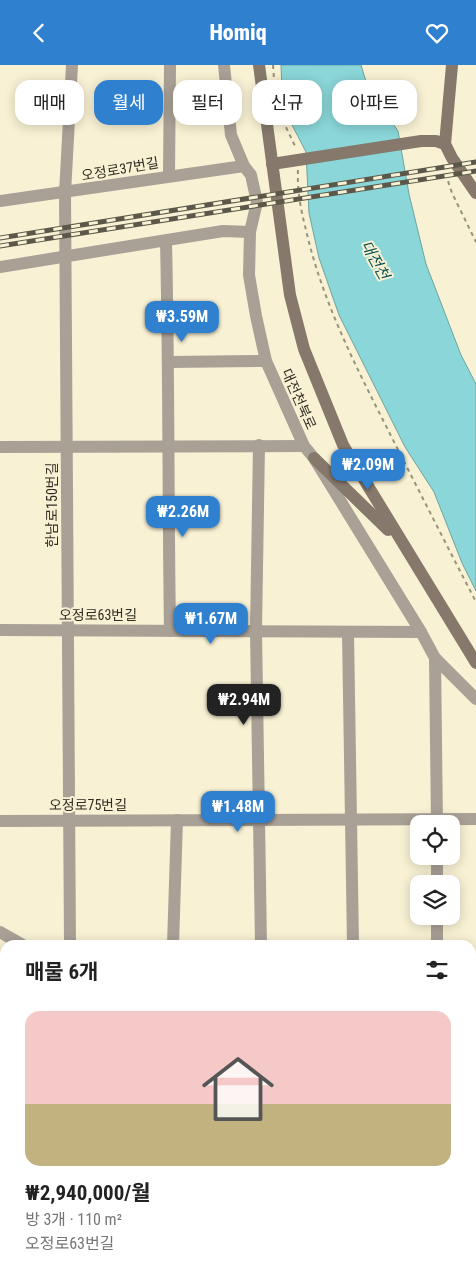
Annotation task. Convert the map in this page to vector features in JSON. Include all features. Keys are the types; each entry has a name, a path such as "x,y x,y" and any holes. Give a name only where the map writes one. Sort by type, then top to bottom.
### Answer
{"main road":[{"path":"255,65 258,80"},
{"path":"259,65 260,80"},
{"path":"452,65 445,143 452,158 476,193"},
{"path":"266,125 290,295 304,349 343,445 476,663"},
{"path":"272,164 421,141 445,143"},
{"path":"314,458 403,544"}],"street":[{"name":"한남로150번길","path":"70,940 65,193 72,65"},
{"path":"169,175 170,65"},
{"name":"대전천북로","path":"224,65 232,135 244,166 251,175 257,202 250,232 249,275 266,361 304,446 314,458 435,658 476,699"},
{"name":"오정로37번길","path":"0,201 65,193 169,175 244,166"},
{"path":"0,267 223,231 250,232"},
{"path":"166,241 170,631"},
{"path":"168,362 266,361"},
{"path":"259,445 256,631 261,940"},
{"path":"0,447 304,446"},
{"name":"오정로63번길","path":"0,630 421,632"},
{"path":"348,631 353,940"},
{"path":"435,658 437,815"},
{"name":"오정로75번길","path":"460,820 476,819"},
{"path":"173,940 177,820"},
{"name":"오정로75번길","path":"0,821 410,820"},
{"path":"437,925 437,940"},
{"path":"0,932 14,940"}],"path":[{"path":"272,65 275,96 282,119 300,159 297,183 313,261 334,318 362,379 476,602"}],"water":[{"name":"대전천","path":"281,65 361,65 366,80 332,80 332,125 394,125 398,131 409,194 426,264 461,355 476,384 476,591 462,563 434,492 405,447 339,315 319,258 309,213 306,152 292,125 322,125 322,80 282,80"}],"railway":[{"path":"0,238 476,162"},
{"path":"0,246 476,171"}]}
